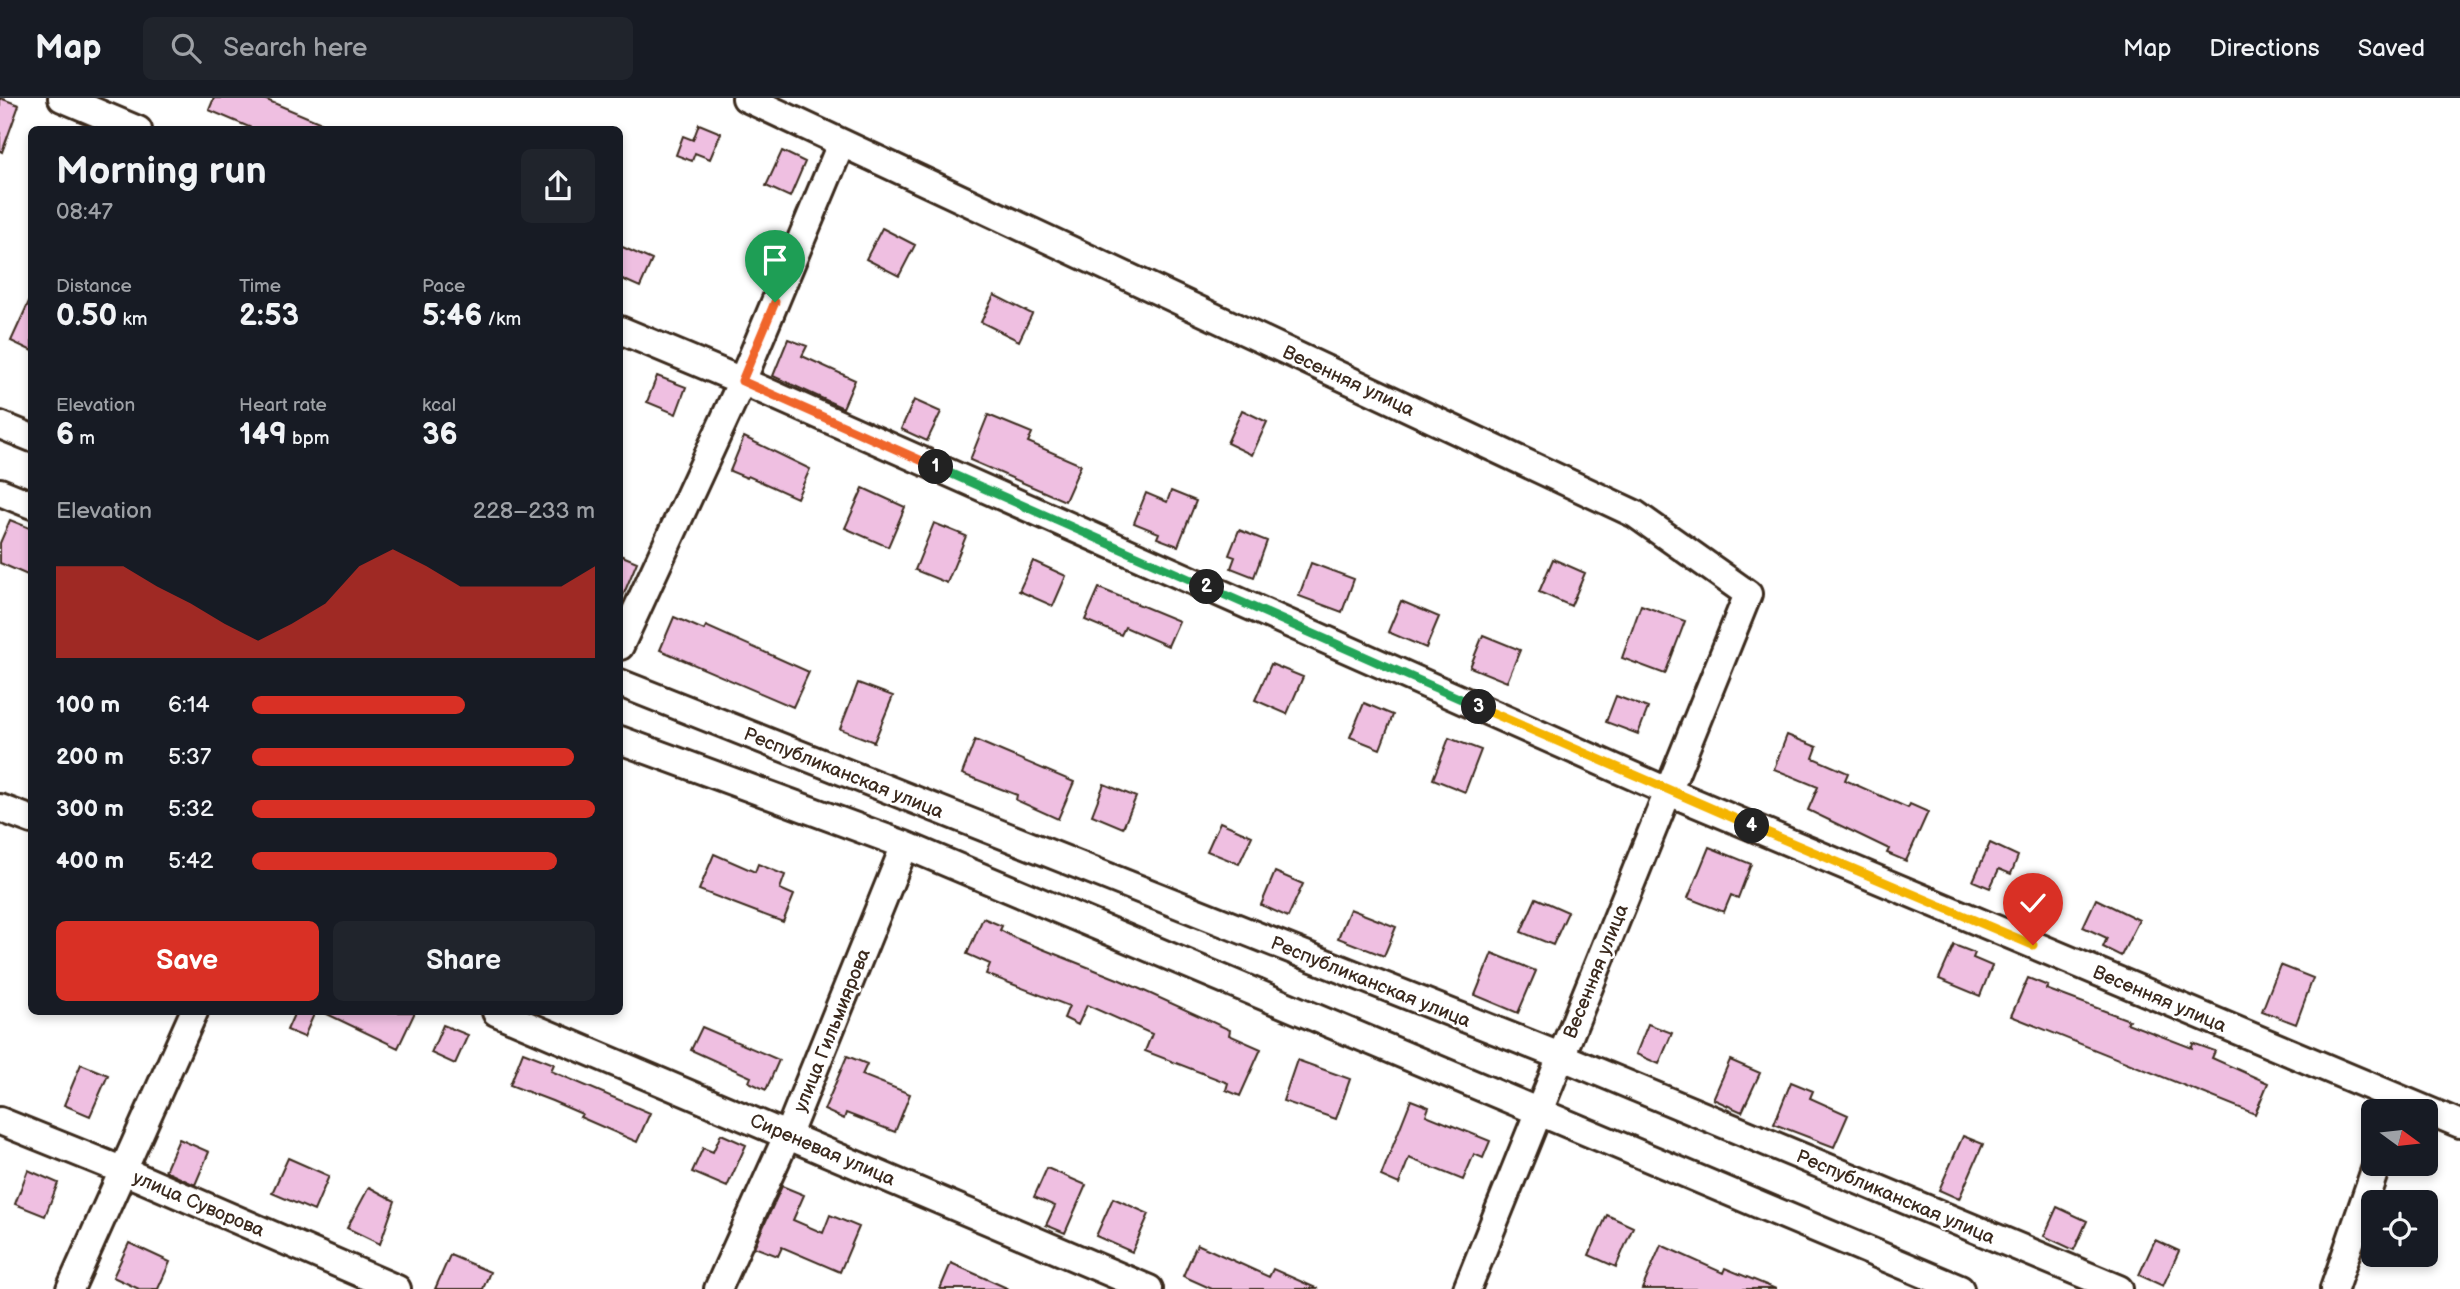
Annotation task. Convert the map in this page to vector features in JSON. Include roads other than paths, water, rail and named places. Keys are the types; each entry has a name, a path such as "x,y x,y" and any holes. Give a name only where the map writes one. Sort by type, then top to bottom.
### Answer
{"street":[{"path":"62,98 128,126"},
{"name":"Весенняя улица","path":"746,98 1635,514 1748,594 1467,1289"},
{"path":"623,639 742,381 841,144"},
{"name":"Весенняя улица","path":"623,331 742,381 1667,791 2384,1099"},
{"path":"0,425 28,436"},
{"path":"0,492 28,503"},
{"name":"Республиканская улица","path":"623,684 1560,1056 2119,1289"},
{"path":"623,741 905,845 1960,1289"},
{"path":"0,808 28,818"},
{"name":"улица Гильмиярова","path":"718,1289 788,1134 905,845"},
{"path":"70,1289 193,1015"},
{"name":"Сиреневая улица","path":"503,1015 1149,1289"},
{"name":"Весенняя улица","path":"2438,1117 2460,1124"},
{"name":"улица Суворова","path":"0,1121 124,1171 397,1289"},
{"path":"2334,1289 2373,1176"}]}
